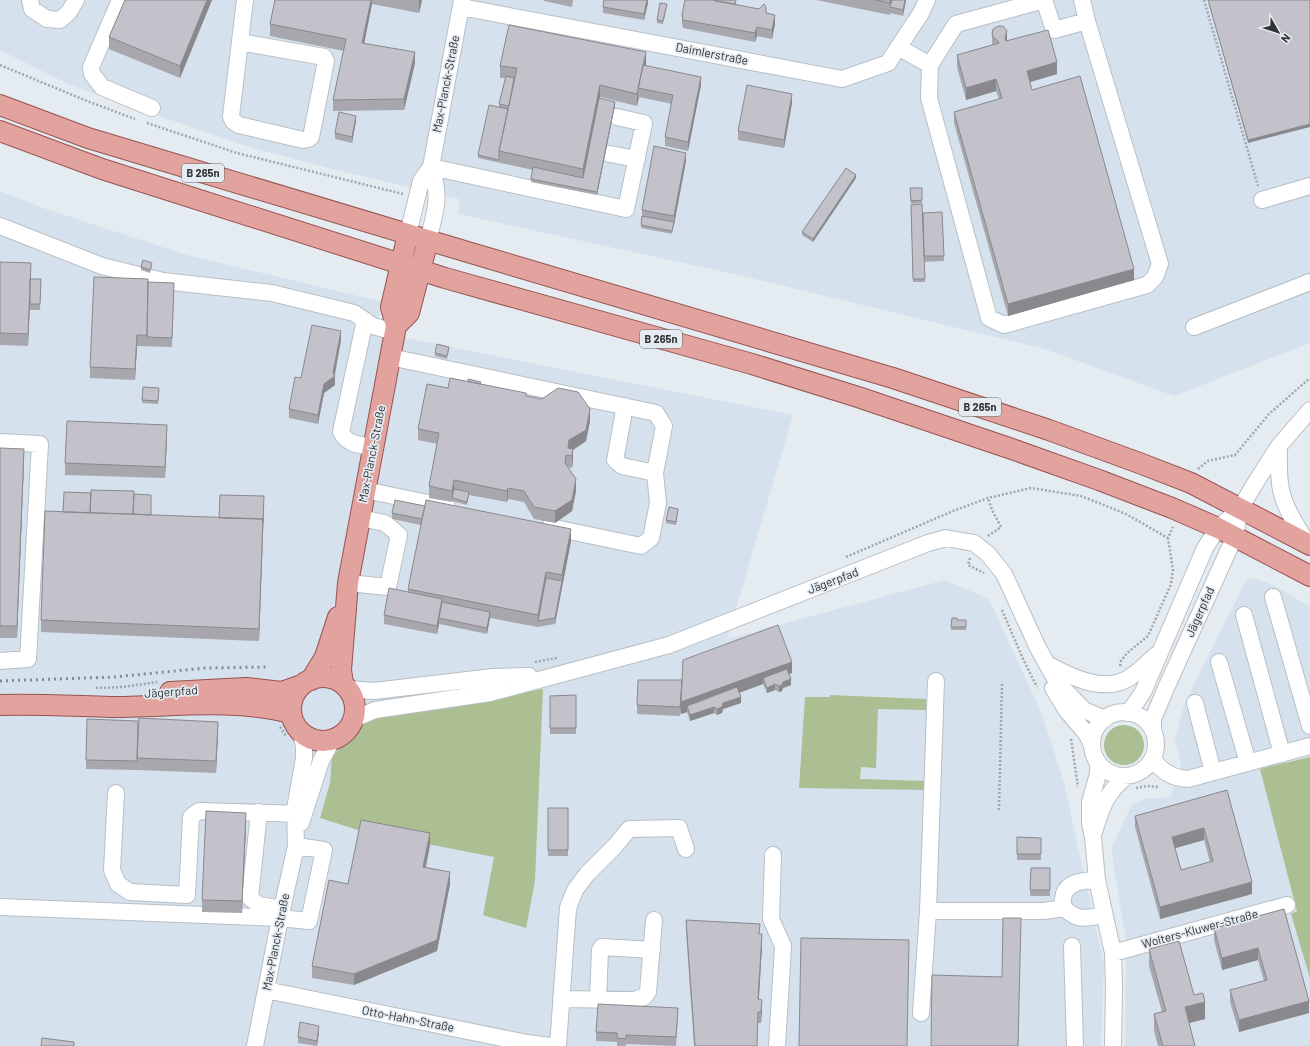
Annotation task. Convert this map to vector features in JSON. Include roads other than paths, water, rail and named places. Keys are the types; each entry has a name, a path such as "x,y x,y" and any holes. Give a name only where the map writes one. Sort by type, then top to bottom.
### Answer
{"main road":[{"name":"B 265n","path":"0,105 88,138 893,378 1056,432 1191,483 1309,544"},
{"name":"B 265n","path":"0,131 102,169 420,270 752,364 858,397 1061,466 1180,511 1227,532 1310,576"},
{"name":"Max-Planck-Straße","path":"346,687 341,670 348,583 396,329 391,307 408,234"},
{"name":"Max-Planck-Straße","path":"396,329 409,312 428,240"},
{"name":"Max-Planck-Straße","path":"306,683 325,657 348,583"},
{"path":"322,677 333,679 346,687 354,698 355,709 354,719 349,729 341,736 332,740 321,741 295,736 295,724 292,713 294,698 306,683 322,677"},
{"name":"Jägerpfad","path":"39,704 202,690 246,688 282,692 306,683"},
{"name":"Jägerpfad","path":"0,704 110,707 211,704 270,708 292,713"}],"street":[{"path":"30,0 32,9 42,16 47,19 60,20 69,12 76,0"},
{"path":"120,0 91,68 92,74 102,87 149,115"},
{"path":"240,42 324,58 326,61 311,137 303,140 239,125 233,121 231,116 245,0"},
{"name":"Daimlerstraße","path":"461,3 842,79 888,63 921,13 927,0"},
{"path":"1082,0 1160,264 1155,277 1147,285 1004,325 989,318 929,98 930,65 956,24 1044,0 1054,30 1087,21"},
{"name":"Max-Planck-Straße","path":"408,234 420,181 430,167 461,3"},
{"path":"898,47 930,65"},
{"path":"430,167 626,209 644,123 617,117"},
{"path":"610,154 637,159"},
{"name":"Max-Planck-Straße","path":"428,240 436,211 437,198 436,182 430,167"},
{"path":"1262,200 1310,186"},
{"path":"0,226 102,266 163,282 272,293 354,313 373,326 396,329"},
{"path":"1194,327 1310,282"},
{"path":"365,320 341,432 344,438 351,443 373,447"},
{"path":"390,357 656,412 664,426 655,473 658,502 651,538 641,546 533,524"},
{"path":"625,406 615,460 622,466 655,473"},
{"path":"1127,713 1143,692 1205,548 1227,532 1254,485 1279,446 1310,410"},
{"path":"0,442 40,444 28,659 0,661"},
{"path":"1279,446 1279,472 1281,490 1285,504 1309,544"},
{"path":"365,490 464,510"},
{"path":"348,583 388,587 399,534 385,523 360,518"},
{"name":"Jägerpfad","path":"1153,731 1154,719 1227,532"},
{"name":"Jägerpfad","path":"557,675 669,645 946,538 974,543 988,554 1004,574 1046,663"},
{"path":"1273,597 1310,726"},
{"path":"1244,615 1282,754"},
{"path":"1046,663 1071,677 1091,683 1112,684 1126,680 1143,667 1162,648"},
{"path":"1219,662 1248,763"},
{"path":"1046,663 1057,682 1084,710 1105,719"},
{"path":"1046,663 1050,682 1067,711 1086,733 1098,762 1110,773 1129,782"},
{"path":"346,687 374,691 493,677 557,675"},
{"path":"354,719 375,710 490,693 557,675"},
{"path":"921,1013 928,911 936,681"},
{"path":"1195,702 1213,772"},
{"path":"1092,746 1094,735 1098,726 1105,719 1119,713 1127,713 1138,715 1147,722 1153,731 1156,747 1152,759 1146,768 1129,782 1116,784 1107,797 1092,837"},
{"name":"Max-Planck-Straße","path":"255,1046 296,842 300,814 304,746 295,736"},
{"name":"Max-Planck-Straße","path":"300,814 321,761 332,740"},
{"path":"1152,759 1157,765 1172,776 1176,778 1188,779 1310,746"},
{"path":"1098,762 1098,774 1090,802 1090,823 1097,880 1113,953 1114,987 1112,1046"},
{"path":"116,793 112,870 118,884 130,892 187,895 190,817 199,811 300,814"},
{"path":"259,812 250,898 259,905 281,914 309,921 324,850 296,842"},
{"path":"558,1046 568,908 575,890 587,874 615,846 629,829 679,828 686,849"},
{"path":"773,855 771,919 783,946 776,1046"},
{"path":"1097,880 1073,883 1066,889 1062,898 1064,908 1073,916 1084,919 1104,915"},
{"name":"Wolters-Kluwer-Straße","path":"1113,953 1287,905"},
{"path":"0,907 281,914"},
{"path":"928,911 1044,911 1064,908"},
{"path":"561,999 634,1000 644,997 648,992 654,920"},
{"path":"1072,946 1075,1046"},
{"path":"598,1000 600,950 602,947 652,950"},
{"name":"Otto-Hahn-Straße","path":"266,990 527,1043 550,1046"}],"railway":[{"path":"0,681 114,677 205,668 269,667"}]}
